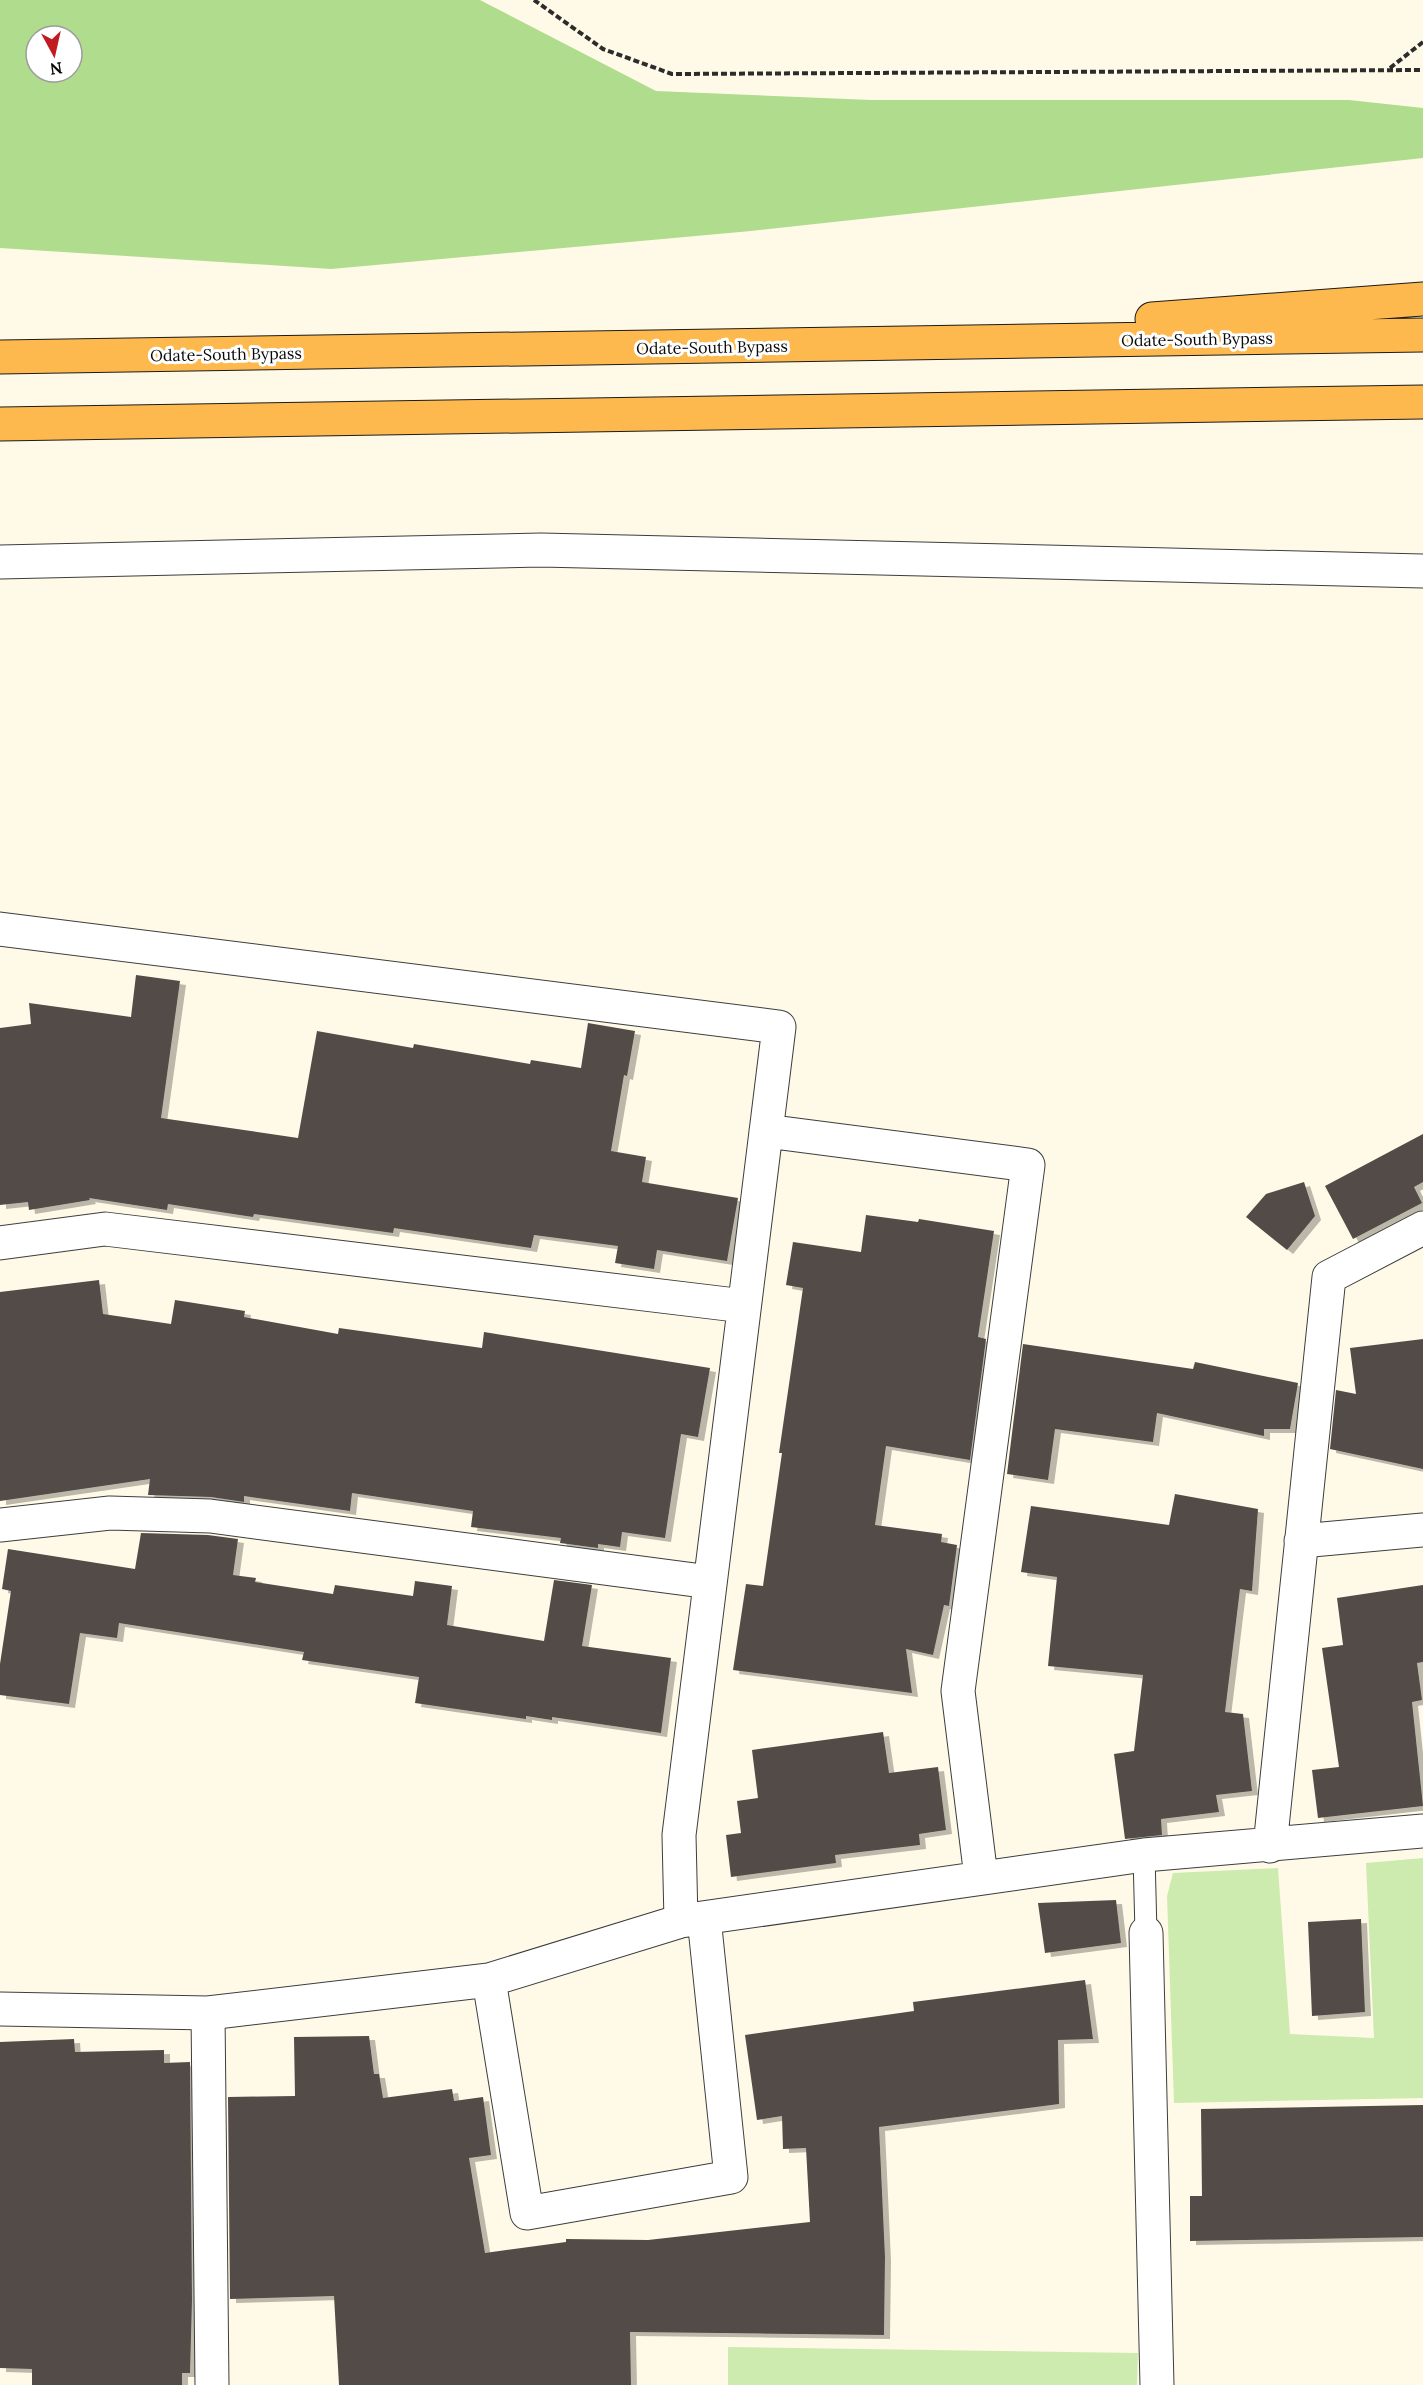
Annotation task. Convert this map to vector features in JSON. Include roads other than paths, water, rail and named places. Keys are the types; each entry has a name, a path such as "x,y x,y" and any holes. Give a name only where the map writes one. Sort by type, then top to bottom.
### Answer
{"highway":[{"path":"828,345 1423,299"},
{"name":"Odate-South Bypass","path":"0,357 1423,335"},
{"path":"0,424 1423,402"},
{"path":"826,410 1030,420 1423,424"}],"street":[{"path":"0,562 541,550 1423,571"},
{"path":"0,929 779,1027 679,1835 731,2177 527,2213 489,1980"},
{"path":"766,1131 1028,1165 958,1691 981,1877"},
{"path":"1270,1846 1329,1277 1423,1228"},
{"path":"0,1243 105,1229 744,1306"},
{"path":"0,1525 110,1513 210,1516 710,1582"},
{"path":"1300,1540 1423,1530"},
{"path":"0,2009 208,2013 489,1980 692,1919 1144,1855 1270,1846 1423,1831"},
{"path":"1146,1933 1157,2385"},
{"path":"208,2013 212,2385"}],"lane":[{"path":"1144,1855 1146,1933"}]}
